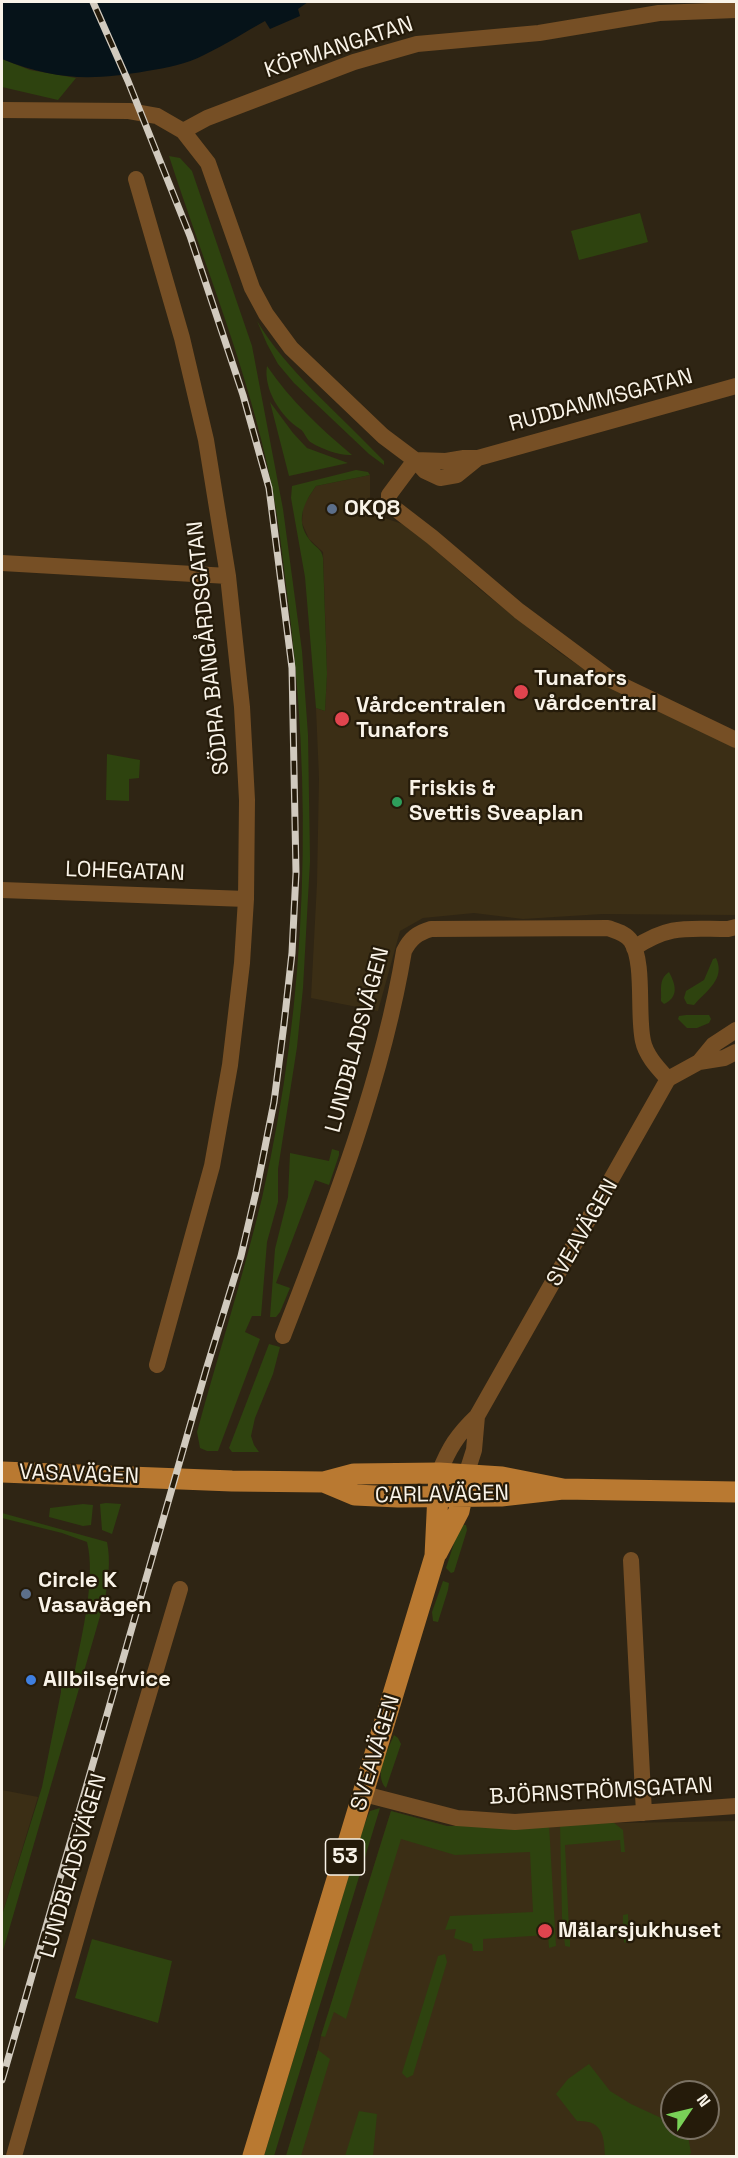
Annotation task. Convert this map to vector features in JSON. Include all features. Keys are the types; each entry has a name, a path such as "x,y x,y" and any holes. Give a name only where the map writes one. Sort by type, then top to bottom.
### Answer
{"main road":[{"name":"VASAVÄGEN","path":"2,1472 157,1478"},
{"name":"CARLAVÄGEN","path":"157,1478 324,1482 354,1474 439,1473 502,1477 563,1489"},
{"name":"SVEAVÄGEN","path":"435,1556 439,1473"},
{"name":"SVEAVÄGEN","path":"253,2157 435,1556 458,1516 466,1475"},
{"name":"CARLAVÄGEN","path":"324,1482 355,1495 501,1496 563,1489 736,1492"}],"street":[{"name":"KÖPMANGATAN","path":"183,131 207,118 344,66 417,44 539,33 659,14 736,10"},
{"path":"2,110 129,111 157,116 183,131 208,163 252,288 266,314 291,348 383,436 415,460 389,495 389,501 393,507 519,611 613,681 736,740"},
{"name":"SÖDRA BANGÅRDSGATAN","path":"136,179 182,338 206,440 228,576 242,707 247,800 246,899 242,963 230,1065 212,1166 157,1365"},
{"name":"RUDDAMMSGATAN","path":"415,460 446,461 478,458 736,386"},
{"path":"2,563 228,576"},
{"name":"LOHEGATAN","path":"2,890 246,899"},
{"path":"736,927 674,929 662,932 634,948 637,955 643,1044 668,1079 699,1062 724,1058 736,1052"},
{"name":"LUNDBLADSVÄGEN","path":"283,1336 370,1096 389,1026 404,951 409,942 419,933 431,929 608,928 621,932 631,940 634,948"},
{"path":"699,1062 713,1045 736,1030"},
{"name":"SVEAVÄGEN","path":"439,1473 448,1449 461,1431 477,1416 668,1079"},
{"name":"SVEAVÄGEN","path":"466,1475 474,1449 477,1416"},
{"path":"630,1560 644,1813"},
{"name":"LUNDBLADSVÄGEN","path":"14,2157 91,1887 180,1589"},
{"name":"BJÖRNSTRÖMSGATAN","path":"364,1794 457,1818 487,1822 736,1806"}],"shaded area":[{"path":"2,2 308,2 298,9 300,16 270,29 265,21 190,61 127,74 73,77 39,71 2,59"},
{"path":"370,475 370,501 379,516 408,526 482,591 560,653 587,671 736,748 736,915 602,914 523,919 474,913 423,918 400,931 378,1011 311,998 317,883 319,778 316,708 325,711 327,674 323,552 309,539 302,523 303,506 316,486"},
{"path":"2,1790 38,1797 2,1915"},
{"name":"Mälarsjukhuset","path":"391,1811 447,1826 736,1821 736,2156 286,2156"}],"green space":[{"path":"2,59 30,70 76,78 58,100 2,87"},
{"path":"169,156 180,158 192,171 252,346 283,509 302,651 308,735 310,861 303,988 297,1047 278,1169 278,1202 267,1242 261,1316 252,1316 245,1332 260,1339 218,1451 207,1451 200,1448 197,1432 262,1198 289,1047 302,893 301,739 295,662 280,534 271,482 238,358"},
{"path":"640,213 648,242 579,260 571,231"},
{"path":"257,321 282,356 384,461 384,465 369,454 294,383 278,364"},
{"path":"267,366 306,414 352,455 331,452 312,443 302,430 286,417 271,393 266,375"},
{"path":"270,402 307,448 348,463 289,476"},
{"path":"356,470 368,472 370,475 316,486 305,505 302,518 305,532 323,558 327,674 325,711 316,708 305,577 291,498 292,486"},
{"path":"107,754 140,760 139,778 129,779 129,801 106,800"},
{"path":"716,958 717,978 694,1005 687,1004 684,998 686,991 704,980 713,959"},
{"path":"669,972 675,990 672,998 664,1004 661,1001 661,985 663,978"},
{"path":"709,1015 711,1019 709,1023 697,1028 687,1028 678,1019 679,1016"},
{"path":"332,1149 339,1151 339,1155 329,1185 315,1180 276,1283 290,1288 280,1312 276,1317 270,1317 275,1249 288,1197 290,1153 329,1161"},
{"path":"269,1344 280,1347 251,1436 259,1452 232,1452 229,1448"},
{"path":"100,1504 121,1504 112,1534 102,1530"},
{"path":"93,1505 91,1525 83,1526 49,1517 50,1508"},
{"path":"2,1513 107,1542 109,1563 105,1599 2,1954 2,1915 42,1787 61,1692 61,1671 75,1670 87,1606 90,1572 87,1542 62,1533 2,1518"},
{"path":"460,1525 466,1525 467,1530 454,1572 451,1573 446,1568"},
{"path":"443,1581 449,1583 438,1622 433,1621 432,1612"},
{"path":"394,1735 401,1744 386,1788 382,1783 381,1769"},
{"path":"380,1808 274,2156 264,2156 364,1825 370,1811"},
{"path":"391,1811 447,1826 549,1824 556,1946 549,1948 548,1935 483,1939 483,1951 473,1951 472,1944 454,1938 456,1929 445,1930 450,1916 533,1912 530,1852 455,1855 401,1839 346,2019 334,2012 325,2037 321,2036"},
{"path":"614,1823 623,1830 625,1852 621,1852 620,1840 565,1845 569,1929 623,1925 623,1915 628,1914 629,1941 624,1943 623,1932 570,1937 570,1947 565,1946 562,1917 560,1824"},
{"path":"92,1939 172,1961 158,2023 75,1998"},
{"path":"445,1954 447,1962 413,2075 407,2078 402,2073 438,1956"},
{"path":"318,2050 330,2059 301,2156 286,2156"},
{"path":"589,2064 610,2091 660,2117 660,2140 689,2140 691,2153 688,2156 605,2156 603,2136 597,2126 586,2121 577,2121 556,2094 568,2079"},
{"path":"359,2111 377,2114 373,2156 345,2156"}],"railway":[{"path":"2,2080 206,1370 241,1256 274,1102 292,953 296,873 292,668 269,488 243,395 190,236 128,81 93,2"}],"place":[{"name":"OKQ8","path":"332,509"},
{"name":"Tunafors vårdcentral","path":"521,692"},
{"name":"Vårdcentralen Tunafors","path":"342,719"},
{"name":"Friskis & Svettis Sveaplan","path":"397,802"},
{"name":"Circle K Vasavägen","path":"26,1594"},
{"name":"Allbilservice","path":"31,1680"},
{"name":"Mälarsjukhuset","path":"545,1931"}]}
